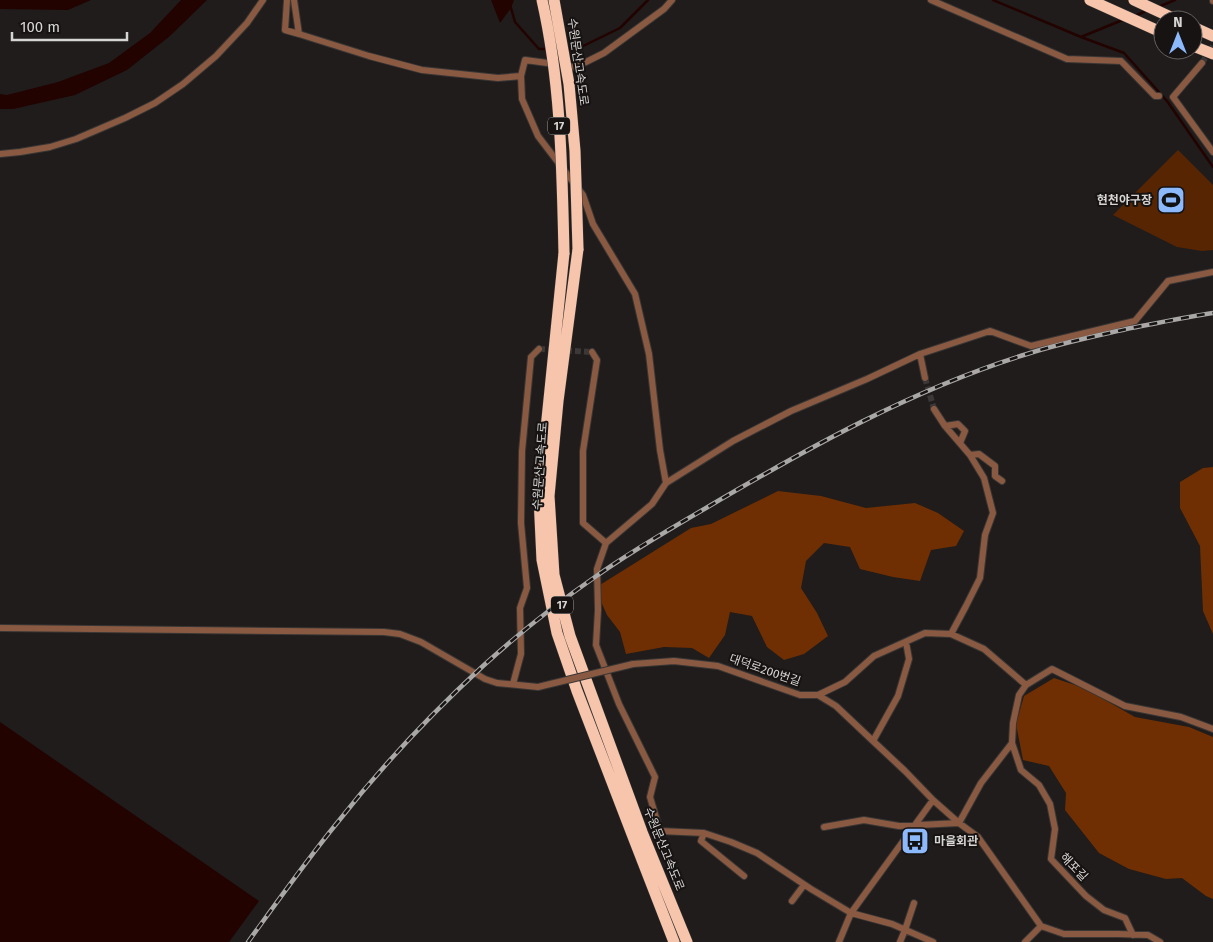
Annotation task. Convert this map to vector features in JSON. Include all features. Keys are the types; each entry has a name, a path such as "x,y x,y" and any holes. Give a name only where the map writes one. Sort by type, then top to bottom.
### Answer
{"highway":[{"name":"수원문산고속도로","path":"542,0 556,87 562,157 564,253 540,497 542,560 558,633 569,666 674,942"},
{"name":"수원문산고속도로","path":"554,0 569,84 575,151 578,249 558,401 549,496 554,575 570,636 642,832 687,942"},
{"path":"1090,0 1153,29"},
{"path":"1134,0 1156,10"}],"street":[{"path":"0,154 50,147 76,139 126,118 155,103 183,84 216,56 247,23 263,0"},
{"path":"287,0 285,30 422,70 498,78 521,76"},
{"path":"294,0 299,34"},
{"path":"666,483 660,450 649,354 635,294 593,224 583,195 538,136 522,99 521,76 525,60 576,67 604,53 664,9 672,0"},
{"path":"931,0 1067,59 1121,61 1155,96 1158,96"},
{"path":"1202,64 1173,97 1213,152"},
{"path":"933,942 892,924 851,913 804,885 757,853 731,842 704,833 660,831 650,797 654,777 618,704 596,645 598,610 597,569 606,542 652,504 666,483 733,441 791,411 920,354 990,331 1031,346 1135,321 1168,281 1213,272"},
{"path":"0,628 384,632 400,634 421,642 485,679 513,684 521,654 520,608 527,588 522,523 522,451 531,357 539,350"},
{"path":"592,352 597,360 583,451 583,523 606,542"},
{"path":"920,354 925,378"},
{"path":"934,409 945,426 970,455 984,478 993,513 985,535 980,578 951,634"},
{"path":"945,426 958,424 965,431 960,443"},
{"path":"970,455 979,454 996,466 995,476 1002,481"},
{"path":"818,695 845,682 874,656 925,633 951,634 984,649 1026,686"},
{"path":"873,741 898,696 909,659 906,642"},
{"name":"대덕로200번길","path":"513,684 538,687 633,664 674,661 718,666 800,695 818,695"},
{"path":"959,824 981,782 1012,743 1013,723 1019,695 1026,686 1052,669 1125,706 1181,717 1213,729"},
{"path":"818,695 836,706 905,770 959,824 978,837 1041,926 1064,934 1148,935 1160,942"},
{"name":"해포길","path":"1012,743 1021,770 1039,785 1050,804 1055,830 1051,859 1086,896 1104,910 1125,918 1133,935"},
{"path":"839,942 851,913 933,800"},
{"path":"824,827 864,820 899,826 959,824"},
{"path":"704,833 701,841 744,876"},
{"path":"792,901 804,885"},
{"path":"900,942 914,903"},
{"path":"1025,942 1041,926"}],"shaded area":[{"path":"0,0 91,0 68,10 0,9"},
{"path":"181,0 207,0 170,36 127,70 75,95 13,109 0,109 0,94 7,95 58,82 109,63 150,33"},
{"path":"491,0 514,0 511,8 500,23"},
{"name":"현천야구장","path":"1178,150 1213,185 1213,250 1202,251 1177,247 1113,215"},
{"path":"1213,467 1213,634 1203,611 1200,546 1180,508 1180,482 1203,468"},
{"path":"778,491 821,496 866,508 915,503 938,513 964,531 956,546 931,550 920,581 860,569 850,547 824,543 806,561 801,588 817,613 828,636 804,654 784,660 767,647 752,616 730,612 725,635 709,658 692,648 664,647 626,654 620,632 607,615 595,588 691,528 711,524"},
{"path":"1054,678 1084,688 1135,717 1189,727 1213,737 1213,899 1182,878 1166,879 1129,869 1099,853 1065,810 1066,793 1049,766 1023,760 1016,724 1024,696"},
{"path":"0,722 259,901 229,942 0,942"}],"waterway":[{"path":"566,49 577,49 620,28 648,0"},
{"path":"993,0 1081,37 1125,19"},
{"path":"1158,7 1175,0"},
{"path":"511,8 515,22 539,49 548,49"},
{"path":"1135,16 1148,10"},
{"path":"1081,37 1124,53 1167,101 1213,167"}],"tunnel":[{"path":"1202,63 1213,46"},
{"path":"539,349 592,352"},
{"path":"925,378 934,409"}],"railway":[{"path":"248,942 325,837 389,761 444,703 524,631 566,598 622,559 663,533 822,442 943,384 1053,346 1131,328 1213,313"}],"place":[{"name":"현천야구장","path":"1171,200"},
{"name":"마을회관","path":"915,841"}]}
